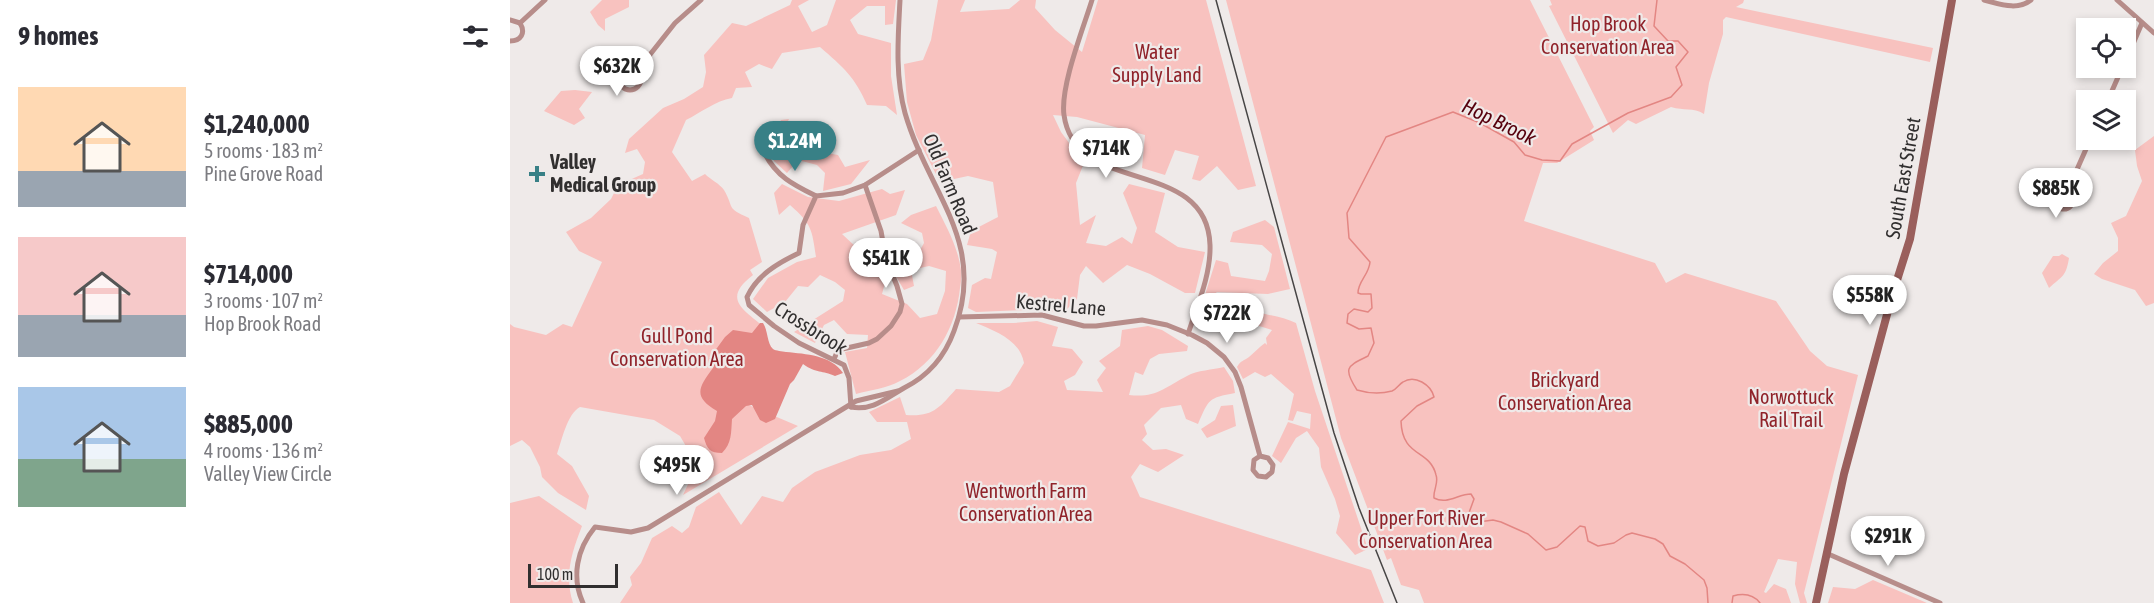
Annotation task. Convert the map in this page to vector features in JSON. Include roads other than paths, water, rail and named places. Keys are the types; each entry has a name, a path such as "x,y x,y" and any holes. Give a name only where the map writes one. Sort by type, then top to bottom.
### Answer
{"main road":[{"name":"South East Street","path":"1816,603 1865,393 1910,239 1952,0"}],"street":[{"path":"520,23 545,0"},
{"path":"637,71 675,23 701,0"},
{"name":"Old Farm Road","path":"583,603 576,581 577,563 595,527 631,532 648,528 860,400 899,391 914,383 937,363 952,337 959,317 965,280 959,239 908,120 900,86 898,59 900,0"},
{"path":"1092,0 1064,92 1066,124 1075,143 1090,157 1108,167 1176,191 1190,200 1201,215 1208,230 1210,254 1207,273 1188,334"},
{"path":"1984,0 2016,7 2031,0"},
{"path":"2117,0 2154,33"},
{"path":"510,20 520,23"},
{"path":"510,41 516,41 521,37 523,30 520,23"},
{"path":"2136,37 2142,23"},
{"path":"630,68 637,71 641,80 639,86 630,90 623,88 619,81 621,74 630,68"},
{"path":"765,154 772,167 784,179 816,196 843,193 865,185 919,150"},
{"path":"2067,192 2086,150"},
{"path":"834,359 838,350 869,343 885,332 896,319 902,304 886,259 881,231 865,185"},
{"name":"Crossbrook","path":"816,196 803,225 799,253 775,265 756,282 748,294 747,301 774,326 799,343 844,365 850,406"},
{"name":"Kestrel Lane","path":"959,317 1042,315 1084,326 1142,320 1167,325 1188,334 1216,350 1235,372 1260,456"},
{"name":"Kestrel Lane","path":"1260,456 1268,458 1274,465 1272,472 1266,477 1258,476 1252,468 1254,460 1260,456"},
{"path":"1826,553 1940,603"}],"waterway":[{"name":"Hop Brook","path":"1657,0 1654,26 1668,41 1678,41 1688,52 1676,67 1682,85 1671,97 1628,113 1572,144 1560,161 1542,160 1525,155 1514,142 1480,123 1453,112 1386,137 1347,213 1349,238 1370,262 1358,293 1371,294 1372,308 1368,312 1354,309 1348,314 1347,323 1359,329 1371,328 1374,343 1368,356 1352,365 1349,372 1357,390 1361,391 1379,393 1392,391 1403,382 1412,379 1430,388 1434,397 1417,406 1401,421 1403,433 1411,447 1433,467 1437,478 1434,498 1448,500 1471,494 1474,499 1466,521 1471,523 1493,520 1501,522 1528,534 1546,550 1557,547 1580,526 1585,527 1588,541 1598,546 1614,543 1632,533 1655,539 1663,544 1670,556 1685,564 1704,580 1708,603"},
{"name":"Hop Brook","path":"1732,603 1733,596 1745,595 1751,596 1760,603"}],"railway":[{"path":"1216,0 1334,433 1359,508 1397,603"}],"place":[{"name":"Valley Medical Group","path":"537,174"}],"park label":[{"name":"Hop Brook Conservation Area","path":"1608,36"},
{"name":"Water Supply Land","path":"1157,64"},
{"name":"Gull Pond Conservation Area","path":"677,348"},
{"name":"Brickyard Conservation Area","path":"1565,392"},
{"name":"Norwottuck Rail Trail","path":"1791,408"},
{"name":"Wentworth Farm Conservation Area","path":"1026,502"},
{"name":"Upper Fort River Conservation Area","path":"1426,530"}]}
